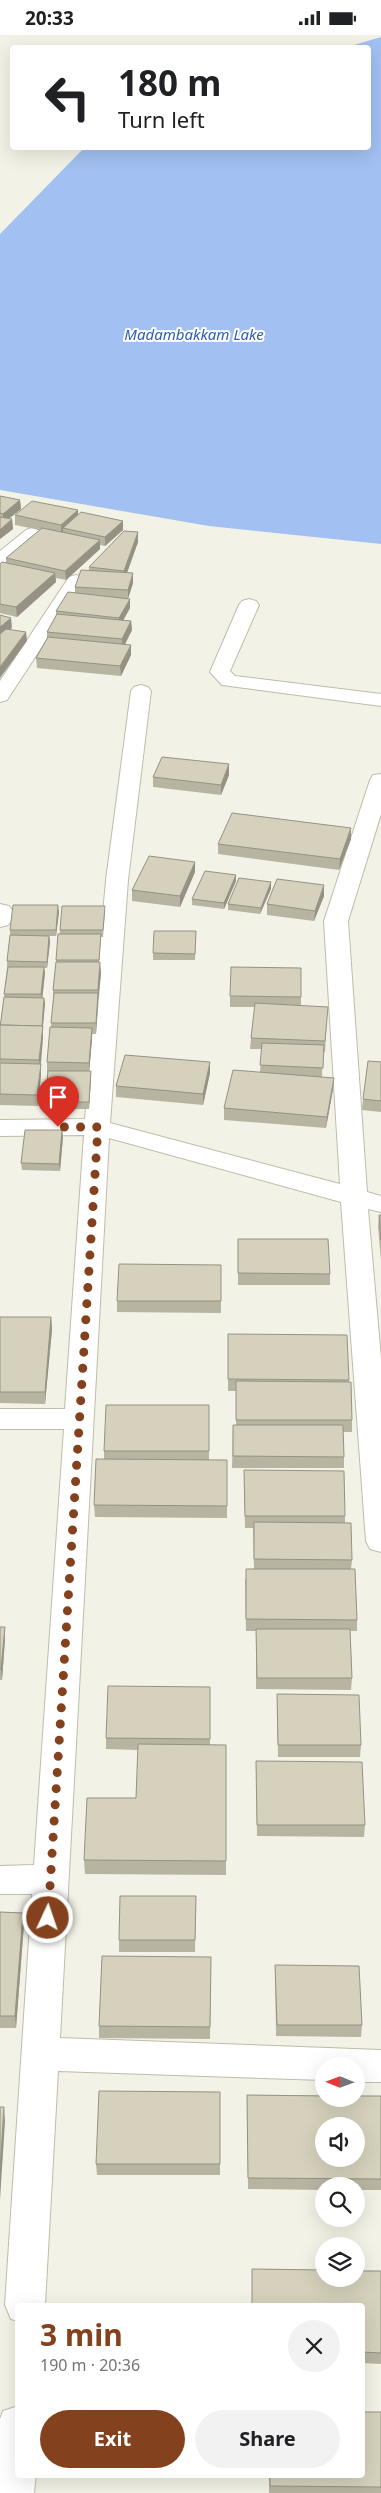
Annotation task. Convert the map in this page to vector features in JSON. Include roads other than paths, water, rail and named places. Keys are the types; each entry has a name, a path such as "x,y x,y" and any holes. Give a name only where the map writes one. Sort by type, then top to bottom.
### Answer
{"street":[{"path":"0,560 32,534"},
{"path":"0,696 76,581"},
{"path":"250,605 220,672 228,681 381,700"},
{"path":"25,2303 98,1127 117,880 140,691"},
{"path":"381,780 336,921 368,1201 381,1541"},
{"path":"0,1128 98,1127 368,1201"},
{"path":"0,1419 79,1419"},
{"path":"0,1880 51,1879"},
{"path":"40,2055 381,2066"},
{"path":"14,2493 15,2476"}],"water":[{"name":"Madambakkam Lake","path":"381,37 381,544 209,526 0,490 0,234 82,150 371,150 371,45 354,45"}]}
